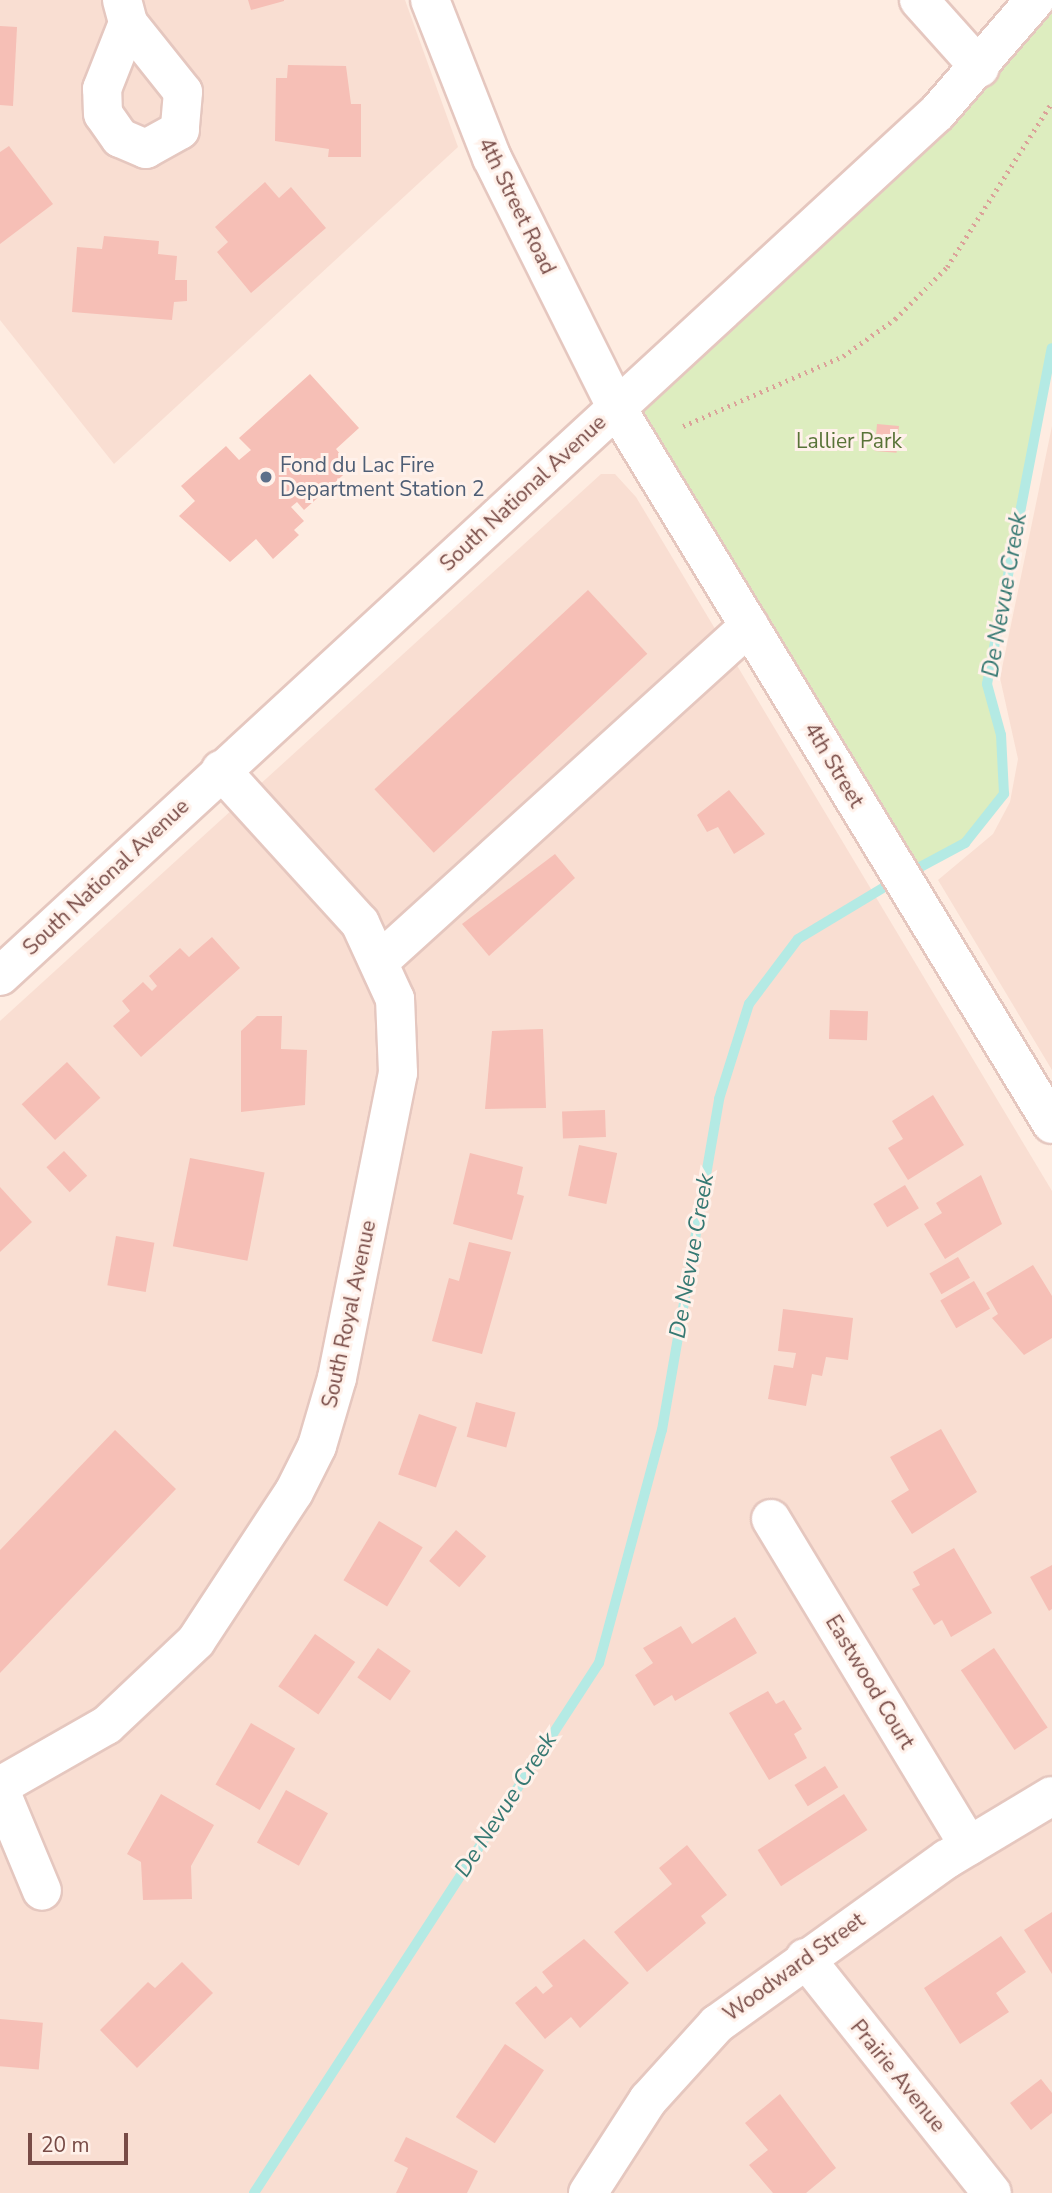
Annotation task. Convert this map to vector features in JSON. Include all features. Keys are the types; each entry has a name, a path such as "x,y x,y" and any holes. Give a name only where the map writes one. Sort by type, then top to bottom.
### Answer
{"street":[{"path":"919,0 980,68"},
{"name":"South National Avenue","path":"0,976 980,68 1035,0"},
{"name":"4th Street Road","path":"441,6 492,158 616,407"},
{"name":"4th Street","path":"616,407 1052,1124"},
{"path":"382,960 749,626"},
{"name":"South Royal Avenue","path":"0,1788 78,1745 166,1674 227,1599 312,1458 337,1378 398,1073 399,1020 382,960 348,908 221,770"},
{"name":"Eastwood Court","path":"771,1519 969,1846"},
{"path":"0,1788 42,1891"},
{"name":"Woodward Street","path":"588,2193 686,2054 805,1958 969,1846 1052,1796"},
{"name":"Prairie Avenue","path":"805,1958 992,2193"}],"path":[{"path":"683,426 843,356 895,319 947,267 1052,102"}],"shaded area":[{"path":"0,0 405,0 458,147 114,464 0,320"},
{"path":"1052,426 1052,1070 938,880 993,834 1010,802 1018,759 1000,678"},
{"path":"601,474 615,474 636,497 1052,1191 1052,2193 0,2193 0,1021"}],"green space":[{"name":"Lallier Park","path":"1052,0 1052,348 987,684 1000,731 1004,794 965,843 902,876 616,407"}],"building":[{"path":"248,0 284,0 284,1 251,10"},
{"path":"0,26 17,27 13,106 0,105"},
{"path":"288,65 346,66 351,104 361,104 361,157 328,157 329,149 275,141 276,78 287,78"},
{"path":"9,146 53,204 0,244 0,152"},
{"path":"265,182 279,198 291,187 326,228 251,293 217,252 228,242 215,227"},
{"path":"104,236 159,241 158,254 177,256 175,280 187,280 187,301 174,302 172,320 72,312 77,247 102,249"},
{"name":"Fond du Lac Fire Department Station 2","path":"310,374 359,428 336,449 351,468 304,510 297,502 291,507 304,521 294,530 299,535 273,559 256,539 230,562 179,516 195,501 181,486 226,446 239,460 251,450 239,438"},
{"path":"877,424 899,426 897,453 875,451"},
{"path":"588,590 647,654 434,853 374,789"},
{"path":"729,790 765,834 734,854 718,827 707,832 697,815"},
{"path":"555,854 575,878 489,956 462,924"},
{"path":"212,937 240,968 141,1057 113,1026 130,1011 122,1001 143,982 152,991 157,986 149,976 180,948 189,957"},
{"path":"830,1010 868,1011 867,1040 829,1039"},
{"path":"257,1016 282,1016 281,1049 307,1050 305,1105 241,1112 241,1031"},
{"path":"543,1029 546,1108 485,1109 492,1031"},
{"path":"67,1062 100,1098 55,1140 22,1104"},
{"path":"933,1095 964,1145 908,1180 888,1148 903,1139 892,1121"},
{"path":"605,1110 606,1137 563,1138 562,1112"},
{"path":"579,1145 617,1153 606,1204 568,1196"},
{"path":"64,1151 87,1176 70,1192 46,1167"},
{"path":"470,1153 523,1167 517,1194 524,1196 512,1240 453,1224"},
{"path":"190,1158 265,1173 247,1261 173,1246"},
{"path":"981,1175 1002,1224 945,1259 924,1224 942,1213 936,1203"},
{"path":"905,1185 919,1208 887,1227 873,1204"},
{"path":"0,1187 32,1222 0,1252"},
{"path":"116,1236 154,1243 146,1292 107,1285"},
{"path":"469,1242 511,1252 482,1354 432,1341 449,1278 459,1281"},
{"path":"958,1257 970,1278 941,1294 929,1274"},
{"path":"1033,1265 1052,1296 1052,1338 1024,1355 992,1318 998,1314 986,1293"},
{"path":"974,1281 990,1309 956,1328 940,1300"},
{"path":"783,1309 853,1318 848,1360 826,1357 822,1376 812,1374 806,1406 768,1399 774,1365 793,1368 796,1353 778,1351"},
{"path":"476,1402 516,1413 506,1447 467,1437"},
{"path":"419,1414 457,1427 436,1488 398,1475"},
{"path":"941,1429 977,1492 912,1534 891,1501 909,1490 890,1457"},
{"path":"115,1430 176,1489 0,1673 0,1550"},
{"path":"379,1521 423,1547 387,1606 343,1580"},
{"path":"456,1530 486,1556 459,1587 429,1561"},
{"path":"954,1548 992,1613 951,1637 942,1620 934,1625 912,1589 920,1585 913,1572"},
{"path":"1052,1565 1052,1609 1049,1611 1030,1577"},
{"path":"735,1617 757,1653 675,1701 672,1695 654,1706 635,1675 653,1663 643,1648 681,1626 692,1644"},
{"path":"315,1634 355,1662 318,1715 278,1686"},
{"path":"378,1648 411,1671 390,1700 357,1677"},
{"path":"994,1648 1048,1728 1015,1750 961,1670"},
{"path":"768,1691 776,1704 784,1700 802,1729 794,1734 807,1758 769,1780 729,1713"},
{"path":"251,1723 295,1748 260,1810 216,1784"},
{"path":"825,1766 838,1787 808,1806 794,1785"},
{"path":"286,1790 328,1813 299,1866 257,1842"},
{"path":"161,1794 214,1825 191,1866 192,1899 143,1900 141,1862 127,1854"},
{"path":"844,1794 867,1830 781,1886 758,1850"},
{"path":"687,1845 727,1895 701,1916 706,1923 647,1972 614,1932 672,1884 659,1868"},
{"path":"1052,1912 1052,1974 1024,1930"},
{"path":"1001,1936 1026,1972 996,1993 1009,2012 960,2044 924,1988"},
{"path":"584,1939 629,1983 580,2028 571,2017 545,2039 515,2003 536,1986 543,1994 553,1986 542,1972"},
{"path":"182,1962 213,1993 137,2068 100,2030 148,1982 155,1988"},
{"path":"0,2019 43,2023 39,2070 0,2066"},
{"path":"505,2044 544,2070 495,2143 456,2117"},
{"path":"1041,2079 1052,2093 1052,2113 1031,2130 1010,2103"},
{"path":"780,2094 836,2168 806,2193 773,2193 749,2165 768,2150 745,2123"},
{"path":"406,2137 478,2171 467,2193 396,2193 408,2168 394,2161"}],"waterway":[{"name":"De Nevue Creek","path":"909,873 965,843 1004,794 1001,735 987,684 1052,348"},
{"name":"De Nevue Creek","path":"254,2193 599,1663 662,1430 719,1099 749,1004 798,939 896,880"}],"place":[{"name":"Fond du Lac Fire Department Station 2","path":"266,477"}]}
